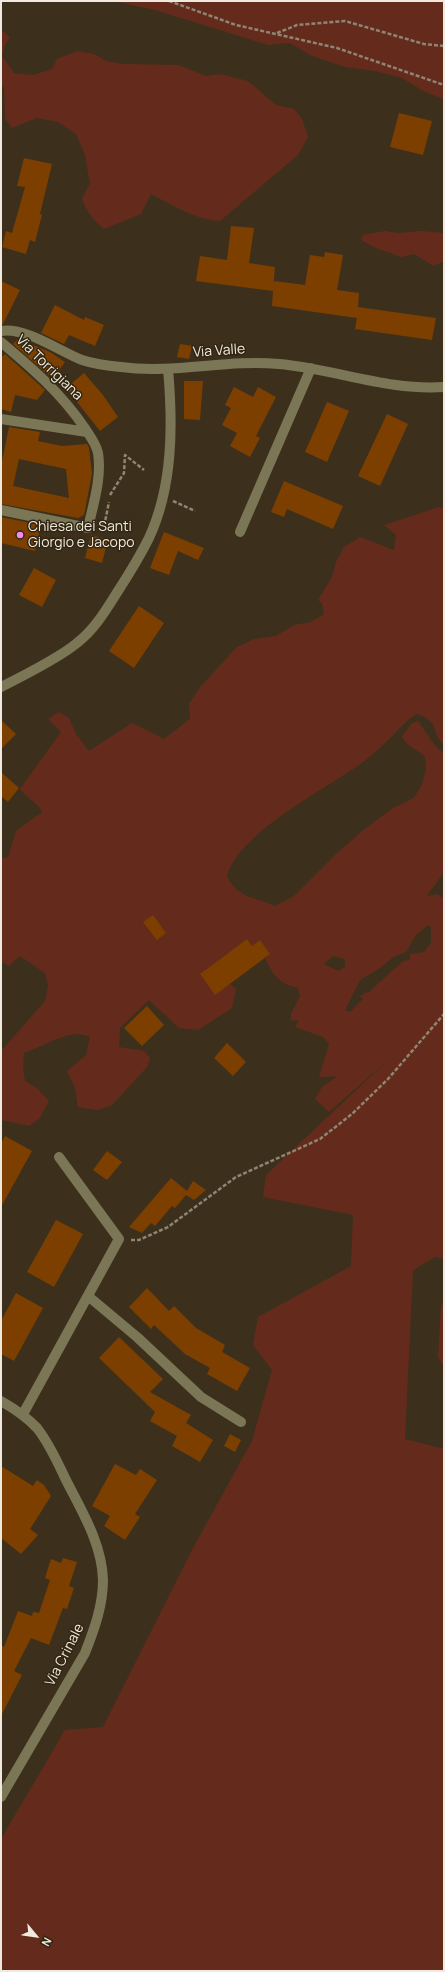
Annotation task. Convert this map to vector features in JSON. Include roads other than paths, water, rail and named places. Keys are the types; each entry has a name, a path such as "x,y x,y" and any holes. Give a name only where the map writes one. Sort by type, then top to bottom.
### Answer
{"street":[{"name":"Via Valle","path":"1,331 18,330 84,361 122,368 168,369 248,363 278,364 311,368 412,387 444,387"},
{"name":"Via Torrigiana","path":"1,342 57,392 94,443 98,453 99,466 88,528 1,510"},
{"path":"240,532 311,368"},
{"path":"1,687 68,650 84,637 95,625 123,583 149,538 162,496 171,435 168,369"},
{"path":"1,419 87,432"},
{"path":"23,1414 119,1239 59,1157"},
{"path":"88,1296 138,1337 201,1397 241,1422"},
{"name":"Via Crinale","path":"1,1401 23,1414 38,1429 50,1446 94,1535 101,1559 103,1580 102,1600 94,1631 85,1653 1,1797"}],"place":[{"name":"Chiesa dei Santi Giorgio e Jacopo","path":"20,535"}]}
